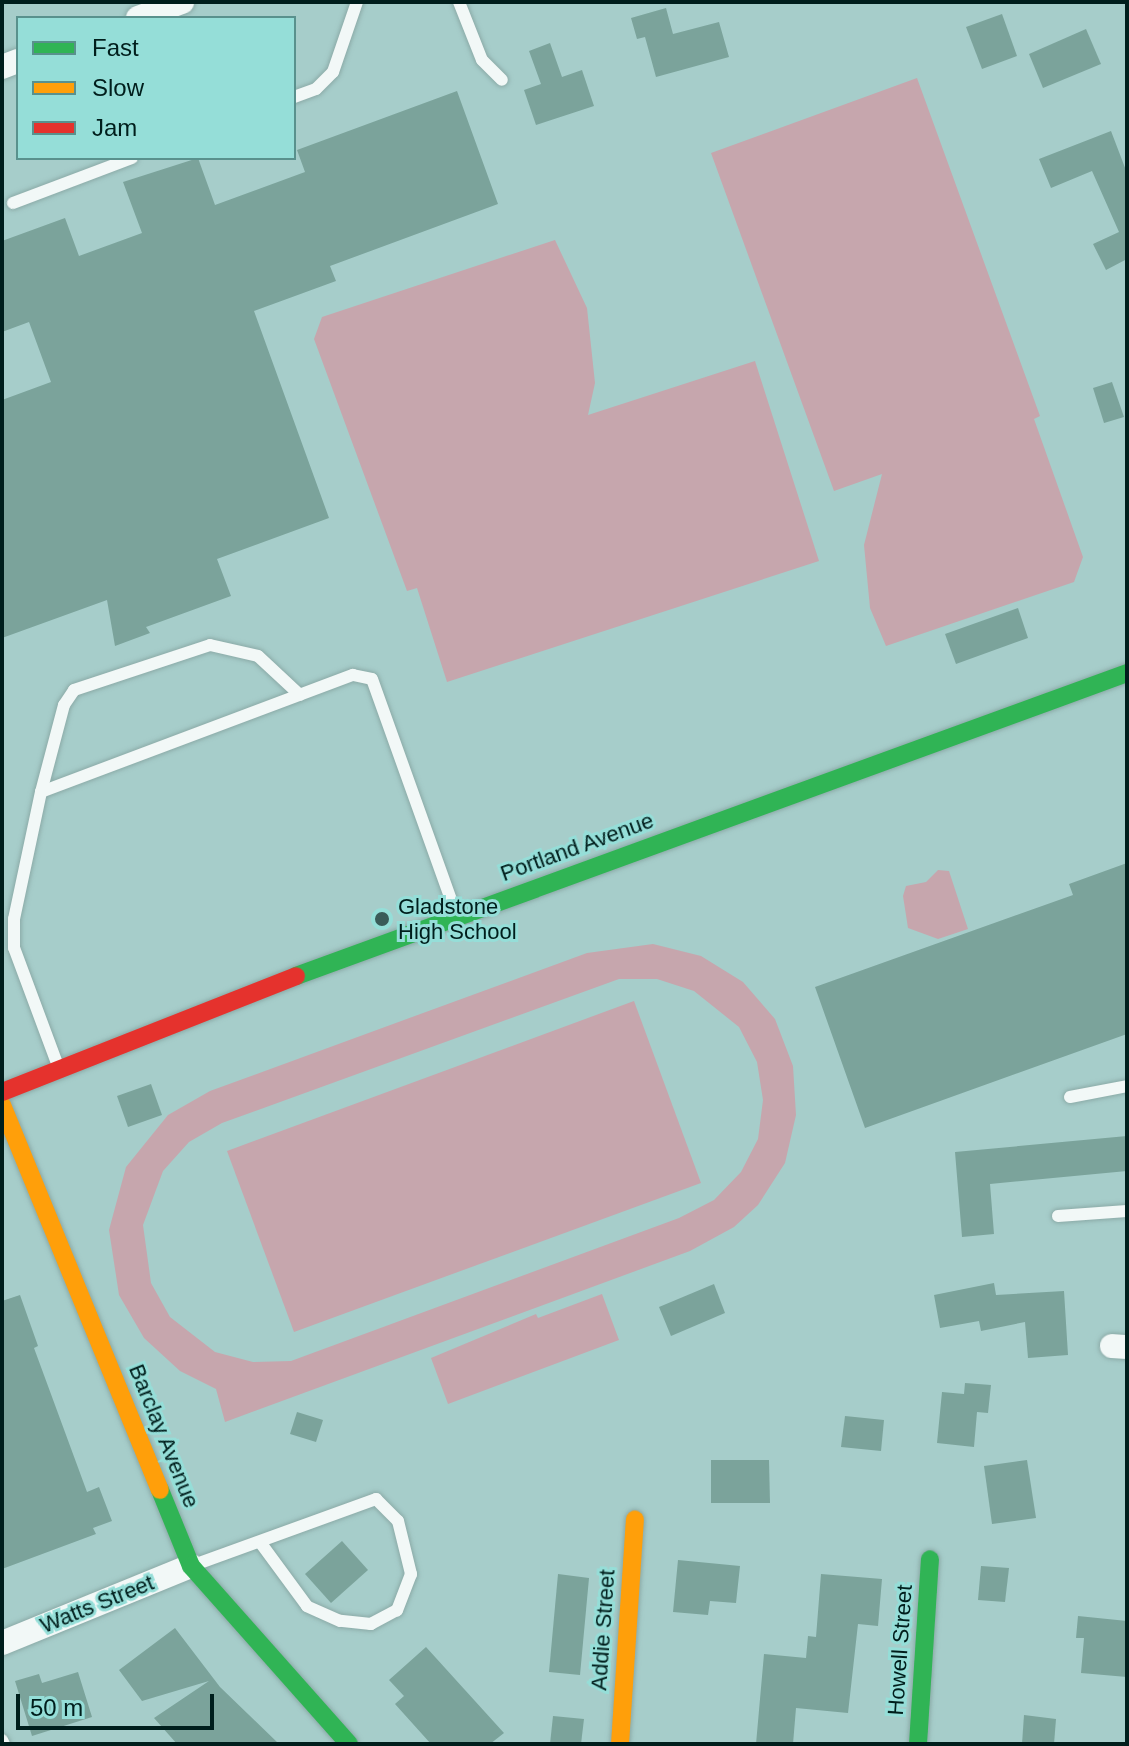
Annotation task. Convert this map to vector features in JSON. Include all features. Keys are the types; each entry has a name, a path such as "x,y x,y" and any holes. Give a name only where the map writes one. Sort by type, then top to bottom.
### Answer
{"street":[{"path":"144,16 182,2"},
{"name":"Portland Avenue","path":"2,1092 205,1009 1127,673"},
{"name":"Barclay Avenue","path":"2,1105 191,1566 349,1744"},
{"name":"Addie Street","path":"620,1744 635,1520"},
{"name":"Howell Street","path":"918,1744 930,1559"},
{"name":"Watts Street","path":"2,1643 191,1566"}],"lane":[{"path":"296,96 316,89 333,72 357,2"},
{"path":"459,2 482,60 502,80"},
{"path":"13,203 127,160"},
{"path":"59,1071 14,948 14,919 41,792 64,705 74,690 210,645 258,656 300,695"},
{"path":"41,792 353,675 372,679 457,916"},
{"path":"1070,1097 1127,1086"},
{"path":"1058,1216 1127,1211"},
{"path":"191,1566 376,1499 398,1521 411,1574 397,1610 371,1624 340,1621 307,1606 260,1542"}],"shaded area":[{"path":"917,78 1040,416 1034,419 1083,557 1074,582 886,646 870,608 864,545 882,474 834,491 711,153"},
{"path":"555,240 587,308 595,383 588,415 755,361 819,561 447,682 417,588 407,591 314,339 322,317"},
{"path":"938,870 949,871 968,929 938,939 908,928 903,896 906,886 926,882"},
{"path":"653,944 701,956 743,982 775,1019 793,1066 796,1115 785,1163 758,1205 734,1227 690,1251 225,1422 216,1389 180,1371 144,1338 119,1295 109,1230 126,1167 168,1115 210,1091 587,953","holes":["619,979 657,979 694,991 739,1027 757,1062 763,1100 758,1139 741,1172 714,1200 679,1218 291,1361 253,1362 215,1352 170,1317 151,1283 143,1225 163,1171 189,1142 222,1123"]},
{"path":"634,1001 701,1183 294,1332 227,1151"},
{"path":"602,1294 619,1340 448,1404 431,1358 536,1314 538,1318"}],"building":[{"path":"666,8 673,34 719,22 729,57 656,77 645,37 637,39 631,18"},
{"path":"1002,14 1017,56 982,69 966,27"},
{"path":"1086,29 1101,64 1043,88 1029,54"},
{"path":"550,43 562,77 582,70 594,106 536,125 524,90 541,84 529,51"},
{"path":"457,91 498,204 330,266 336,281 254,311 329,518 217,559 231,596 146,627 150,633 115,646 107,600 2,638 2,400 51,382 29,322 2,332 2,241 65,218 79,256 142,233 123,182 199,160 215,205 305,172 297,150"},
{"path":"1111,131 1127,173 1127,259 1106,270 1093,244 1119,232 1092,171 1051,188 1039,159"},
{"path":"1112,382 1124,417 1104,423 1093,388"},
{"path":"1018,608 1028,638 956,664 945,634"},
{"path":"1127,863 1127,1034 865,1128 815,987 1073,895 1069,884"},
{"path":"151,1084 162,1115 128,1127 117,1096"},
{"path":"1127,1136 1127,1171 990,1184 994,1234 962,1237 955,1152"},
{"path":"994,1283 996,1295 1064,1291 1068,1355 1028,1358 1025,1322 981,1331 979,1321 940,1328 934,1295"},
{"path":"714,1284 725,1313 671,1336 659,1307"},
{"path":"20,1295 38,1346 34,1348 87,1492 99,1487 112,1521 93,1528 96,1534 2,1569 2,1301"},
{"path":"965,1383 991,1385 988,1413 977,1412 974,1447 937,1443 942,1392 964,1394"},
{"path":"297,1412 323,1420 316,1442 290,1434"},
{"path":"845,1416 884,1420 881,1451 841,1447"},
{"path":"711,1460 769,1460 770,1503 711,1503"},
{"path":"1027,1460 1036,1518 992,1524 984,1466"},
{"path":"342,1541 368,1570 331,1603 305,1574"},
{"path":"678,1560 740,1566 736,1603 710,1601 708,1615 673,1612"},
{"path":"981,1566 1009,1568 1005,1602 978,1600"},
{"path":"558,1574 589,1578 580,1675 549,1672"},
{"path":"821,1574 882,1579 878,1626 858,1624 848,1713 796,1708 793,1744 756,1744 764,1654 806,1658 808,1636 816,1637"},
{"path":"1078,1616 1127,1621 1127,1677 1081,1673 1084,1638 1076,1638"},
{"path":"175,1628 220,1687 279,1744 177,1744 154,1718 209,1681 142,1701 119,1670"},
{"path":"426,1647 504,1733 490,1744 431,1744 395,1704 404,1696 389,1680"},
{"path":"78,1672 92,1717 32,1736 15,1681 39,1674 42,1683"},
{"path":"1024,1715 1056,1719 1054,1744 1022,1744"},
{"path":"553,1716 584,1719 581,1744 550,1744"}],"traffic: fast":[{"path":"296,976 1127,673"},
{"path":"160,1490 191,1566 349,1744"},
{"path":"918,1744 930,1559"}],"traffic: slow":[{"path":"2,1105 160,1490"},
{"path":"620,1744 635,1520"}],"traffic: jam":[{"path":"2,1092 296,976"}],"place":[{"name":"Gladstone High School","path":"382,919"}]}
